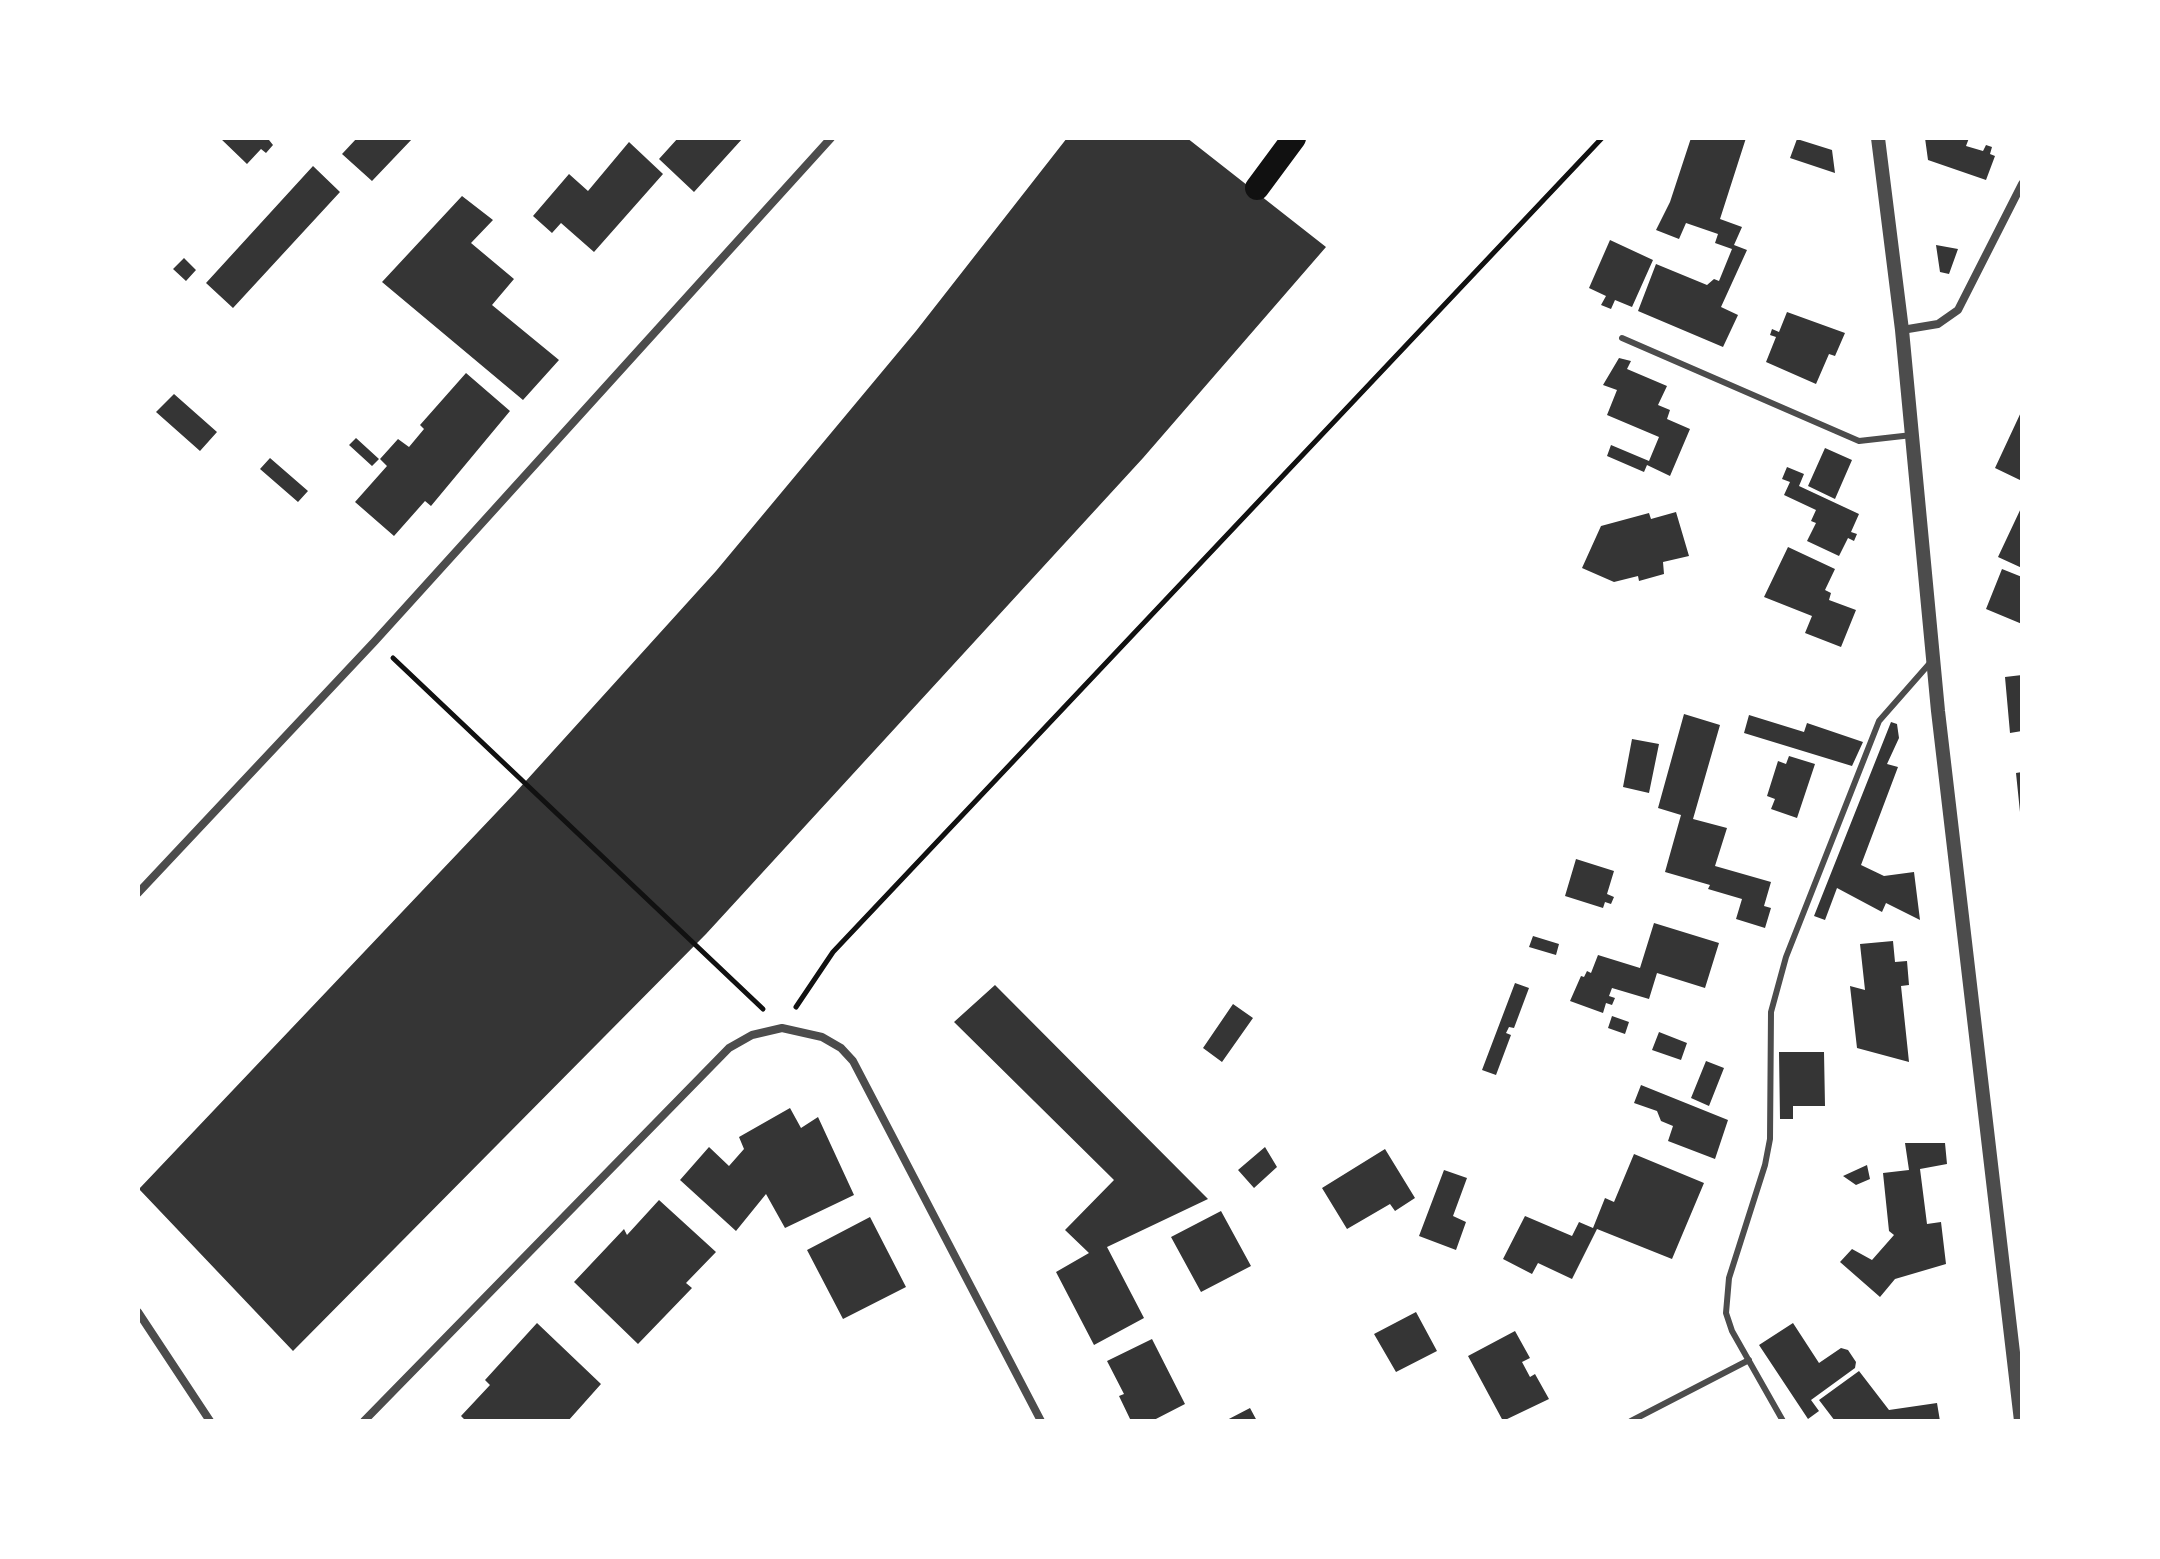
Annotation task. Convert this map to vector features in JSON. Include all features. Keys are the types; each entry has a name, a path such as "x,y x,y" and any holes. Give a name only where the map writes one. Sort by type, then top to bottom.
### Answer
{"highway":[{"path":"1257,188 1294,138"}],"street":[{"path":"138,893 375,641 831,138"},
{"path":"1878,138 1902,330 1932,660 2021,1421"},
{"path":"1902,330 1938,324 1953,315 2022,184"},
{"path":"364,1421 729,1048 752,1035 782,1028 822,1037 841,1048 853,1061 1041,1421"},
{"path":"138,1312 210,1421"}],"lane":[{"path":"1622,338 1859,441 1912,435"},
{"path":"1783,1421 1732,1331 1726,1296 1770,1139 1770,1036 1777,988 1786,957 1879,721 1932,660"},
{"path":"1631,1421 1749,1360"}],"path":[{"path":"782,1028 833,952 1602,138"},
{"path":"375,641 748,993"}],"building":[{"path":"220,138 271,138 269,140 273,145 266,153 261,149 247,164"},
{"path":"357,138 413,138 372,181 342,154"},
{"path":"678,138 743,138 694,192 659,159"},
{"path":"1067,138 1187,138 1326,247 1143,458 706,934 293,1351 139,1189 515,793 716,571 916,331"},
{"path":"1691,138 1746,138 1720,219 1742,227 1734,245 1747,250 1721,307 1738,315 1723,347 1638,311 1656,264 1707,285 1714,279 1719,281 1732,249 1715,243 1718,234 1686,223 1679,239 1656,230 1670,202"},
{"path":"1925,138 1969,138 1966,146 1983,151 1986,145 1992,147 1990,154 1995,156 1986,180 1928,160"},
{"path":"1797,139 1832,150 1835,173 1790,158"},
{"path":"629,142 663,174 594,252 561,223 552,233 533,216 569,174 588,191"},
{"path":"313,166 340,192 233,308 206,283"},
{"path":"462,196 493,220 471,243 514,279 492,305 559,360 523,400 382,282"},
{"path":"1610,240 1653,260 1632,307 1615,300 1611,309 1601,305 1606,296 1589,288"},
{"path":"1936,245 1958,249 1949,274 1940,272"},
{"path":"184,258 196,270 186,281 173,269"},
{"path":"1787,312 1845,333 1835,356 1829,354 1816,384 1766,362 1776,337 1770,335 1772,329 1779,332"},
{"path":"1619,358 1631,361 1627,369 1667,386 1658,405 1670,410 1667,419 1690,429 1670,476 1647,465 1644,472 1607,456 1611,445 1649,461 1659,437 1607,415 1617,390 1603,385"},
{"path":"466,373 510,411 431,506 425,501 394,536 355,502 387,466 380,459 398,439 409,447 424,429 420,425"},
{"path":"174,394 217,432 200,451 156,412"},
{"path":"2022,410 2022,481 1995,468"},
{"path":"356,438 379,459 372,466 349,445"},
{"path":"1825,448 1852,460 1835,499 1808,486"},
{"path":"270,458 308,491 298,502 260,469"},
{"path":"1787,467 1804,474 1799,486 1859,514 1851,532 1857,534 1854,541 1848,538 1839,556 1807,541 1816,523 1811,521 1816,510 1784,495 1790,482 1782,479"},
{"path":"2022,506 2022,568 1998,557"},
{"path":"1676,512 1689,556 1663,562 1664,574 1639,581 1638,576 1614,582 1582,568 1601,526 1649,513 1651,519"},
{"path":"1788,547 1835,569 1825,590 1831,593 1829,600 1856,610 1841,647 1805,633 1812,616 1764,597"},
{"path":"2002,569 2022,577 2022,624 1986,609"},
{"path":"2022,675 2022,731 2010,733 2005,677"},
{"path":"1684,714 1720,725 1693,819 1727,828 1715,866 1771,882 1764,906 1771,908 1765,928 1736,919 1742,899 1708,889 1710,885 1665,872 1681,815 1658,808"},
{"path":"1749,715 1804,732 1807,723 1863,742 1852,766 1744,733"},
{"path":"1891,722 1897,724 1899,738 1887,764 1898,767 1861,865 1884,876 1914,872 1920,920 1886,903 1882,912 1837,888 1825,920 1814,916"},
{"path":"1632,739 1659,744 1649,793 1623,787"},
{"path":"1789,756 1815,764 1797,818 1771,809 1775,799 1767,796 1778,761 1786,764"},
{"path":"2022,772 2022,812 2020,812 2016,773"},
{"path":"1576,859 1614,871 1607,894 1614,897 1611,904 1605,902 1603,908 1565,896"},
{"path":"1654,923 1719,943 1705,988 1657,973 1649,999 1612,988 1609,996 1615,998 1612,1005 1606,1003 1603,1013 1570,1001 1581,976 1584,977 1587,971 1591,973 1598,955 1640,968"},
{"path":"1533,936 1559,944 1556,955 1529,947"},
{"path":"1893,941 1895,962 1907,961 1909,985 1901,986 1909,1062 1857,1048 1850,986 1865,990 1860,944"},
{"path":"1515,983 1529,988 1514,1028 1509,1027 1506,1033 1511,1035 1496,1075 1482,1070"},
{"path":"995,985 1208,1199 1107,1247 1144,1318 1094,1345 1056,1272 1089,1253 1065,1230 1114,1180 954,1022"},
{"path":"1233,1004 1253,1018 1222,1062 1203,1048"},
{"path":"1612,1016 1629,1022 1625,1034 1608,1028"},
{"path":"1659,1032 1687,1043 1681,1060 1652,1050"},
{"path":"1779,1052 1824,1052 1825,1106 1793,1106 1793,1119 1780,1119"},
{"path":"1706,1061 1724,1068 1709,1106 1691,1098"},
{"path":"1641,1085 1728,1120 1715,1159 1668,1141 1673,1126 1661,1121 1657,1111 1634,1103"},
{"path":"790,1108 801,1128 818,1117 854,1195 785,1228 766,1194 736,1231 680,1180 709,1147 729,1166 744,1149 739,1137"},
{"path":"1905,1143 1945,1143 1947,1164 1920,1169 1927,1224 1941,1222 1946,1264 1895,1279 1880,1297 1840,1262 1852,1249 1872,1260 1894,1235 1889,1231 1883,1173 1909,1170"},
{"path":"1265,1147 1277,1167 1254,1188 1238,1170"},
{"path":"1385,1149 1415,1198 1395,1211 1390,1204 1347,1229 1322,1188"},
{"path":"1634,1154 1704,1183 1672,1259 1597,1229 1572,1279 1538,1263 1532,1274 1503,1259 1525,1216 1572,1236 1579,1222 1593,1228 1605,1198 1614,1202"},
{"path":"1867,1165 1870,1179 1856,1185 1843,1176"},
{"path":"1444,1170 1467,1178 1453,1216 1466,1222 1456,1250 1419,1236"},
{"path":"659,1200 716,1252 686,1283 692,1288 638,1344 574,1282 624,1229 627,1235"},
{"path":"1221,1211 1251,1266 1201,1292 1171,1237"},
{"path":"870,1217 906,1287 843,1319 807,1250"},
{"path":"1416,1312 1437,1351 1396,1372 1374,1334"},
{"path":"537,1323 601,1384 568,1421 466,1421 461,1416 490,1385 485,1380"},
{"path":"1793,1323 1819,1363 1841,1348 1848,1350 1856,1362 1855,1368 1811,1400 1819,1411 1808,1419 1759,1345"},
{"path":"1515,1331 1530,1358 1522,1362 1530,1377 1535,1374 1549,1399 1503,1421 1468,1356"},
{"path":"1152,1339 1185,1404 1152,1421 1131,1421 1119,1396 1124,1394 1107,1361"},
{"path":"1859,1371 1889,1410 1937,1403 1940,1421 1835,1421 1819,1400"},
{"path":"1250,1408 1257,1421 1225,1421"}]}
